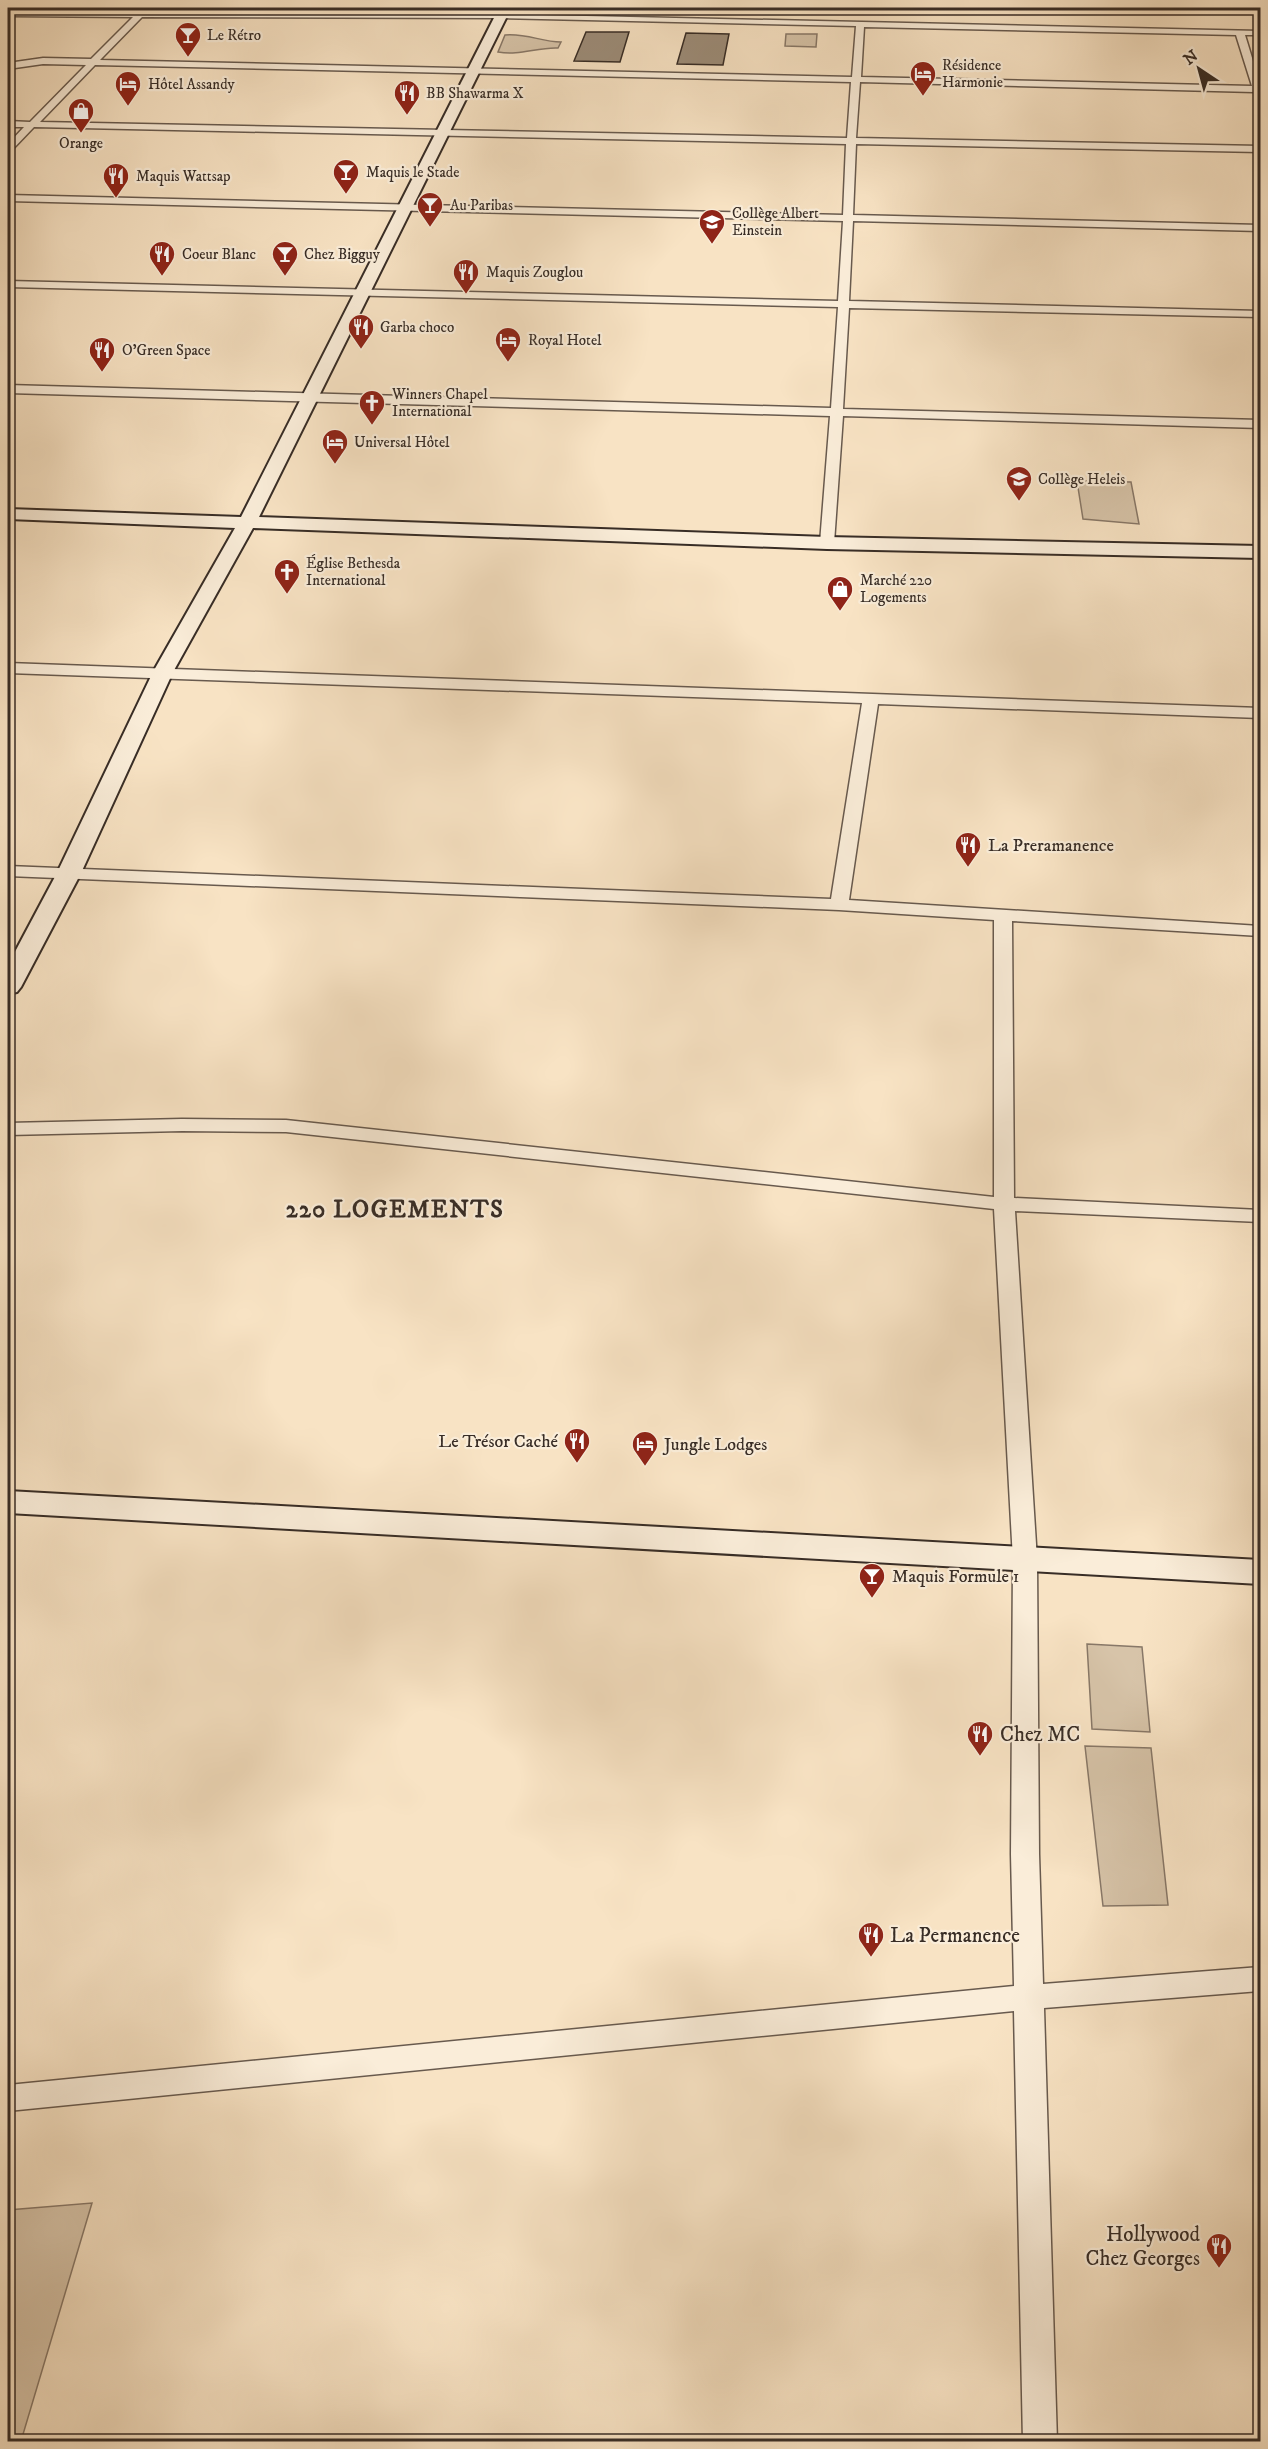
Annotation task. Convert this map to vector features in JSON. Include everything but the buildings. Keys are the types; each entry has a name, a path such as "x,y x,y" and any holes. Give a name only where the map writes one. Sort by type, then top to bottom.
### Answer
{"street":[{"path":"8,148 143,11"},
{"path":"8,14 143,11 503,12 860,25 1260,33"},
{"path":"8,987 69,873 163,672 247,522 503,12"},
{"path":"827,543 838,412 850,218 851,141 858,79 860,25"},
{"path":"16,55 43,61 89,64 858,79 1259,91 1240,33"},
{"path":"8,66 43,61"},
{"path":"8,124 1260,149"},
{"path":"8,198 1260,228"},
{"path":"8,284 1260,314"},
{"path":"8,389 1260,424"},
{"path":"8,514 827,543 1260,552"},
{"path":"8,668 1260,713"},
{"path":"839,905 871,698"},
{"path":"8,871 839,905 1260,931"},
{"path":"1003,915 1004,1204 1025,1560 1025,1854 1040,2442"},
{"path":"8,1129 182,1125 286,1126 1004,1204 1260,1216"},
{"path":"8,1502 1260,1572"},
{"path":"8,2098 1030,1997 1260,1979"}],"shaded area":[{"path":"786,34 817,34 816,47 785,46"},
{"path":"505,35 520,35 561,42 558,48 514,53 498,52"},
{"path":"1077,481 1131,482 1139,524 1083,519"},
{"path":"1087,1644 1142,1647 1150,1732 1092,1729"},
{"path":"1085,1746 1151,1748 1168,1905 1103,1906"},
{"path":"92,2203 21,2441 8,2441 8,2210"}],"place":[{"name":"Le Rétro","path":"188,58"},
{"name":"Résidence Harmonie","path":"923,97"},
{"name":"Hôtel Assandy","path":"128,107"},
{"name":"BB Shawarma X","path":"407,116"},
{"name":"Orange","path":"81,134"},
{"name":"Maquis le Stade","path":"346,195"},
{"name":"Maquis Wattsap","path":"116,199"},
{"name":"Au Paribas","path":"430,228"},
{"name":"Collège Albert Einstein","path":"712,245"},
{"name":"Coeur Blanc","path":"162,277"},
{"name":"Chez Bigguy","path":"285,277"},
{"name":"Maquis Zouglou","path":"466,295"},
{"name":"Garba choco","path":"361,350"},
{"name":"Royal Hotel","path":"508,363"},
{"name":"O'Green Space","path":"102,373"},
{"name":"Winners Chapel International","path":"372,426"},
{"name":"Universal Hôtel","path":"335,465"},
{"name":"Collège Heleis","path":"1019,502"},
{"name":"Église Bethesda International","path":"287,595"},
{"name":"Marché 220 Logements","path":"840,612"},
{"name":"La Preramanence","path":"968,868"},
{"name":"Le Trésor Caché","path":"577,1464"},
{"name":"Jungle Lodges","path":"645,1467"},
{"name":"Maquis Formule 1","path":"872,1599"},
{"name":"Chez MC","path":"980,1757"},
{"name":"La Permanence","path":"871,1958"},
{"name":"Hollywood Chez Georges","path":"1219,2269"}],"district":[{"name":"220 LOGEMENTS","path":"395,1209"}]}
